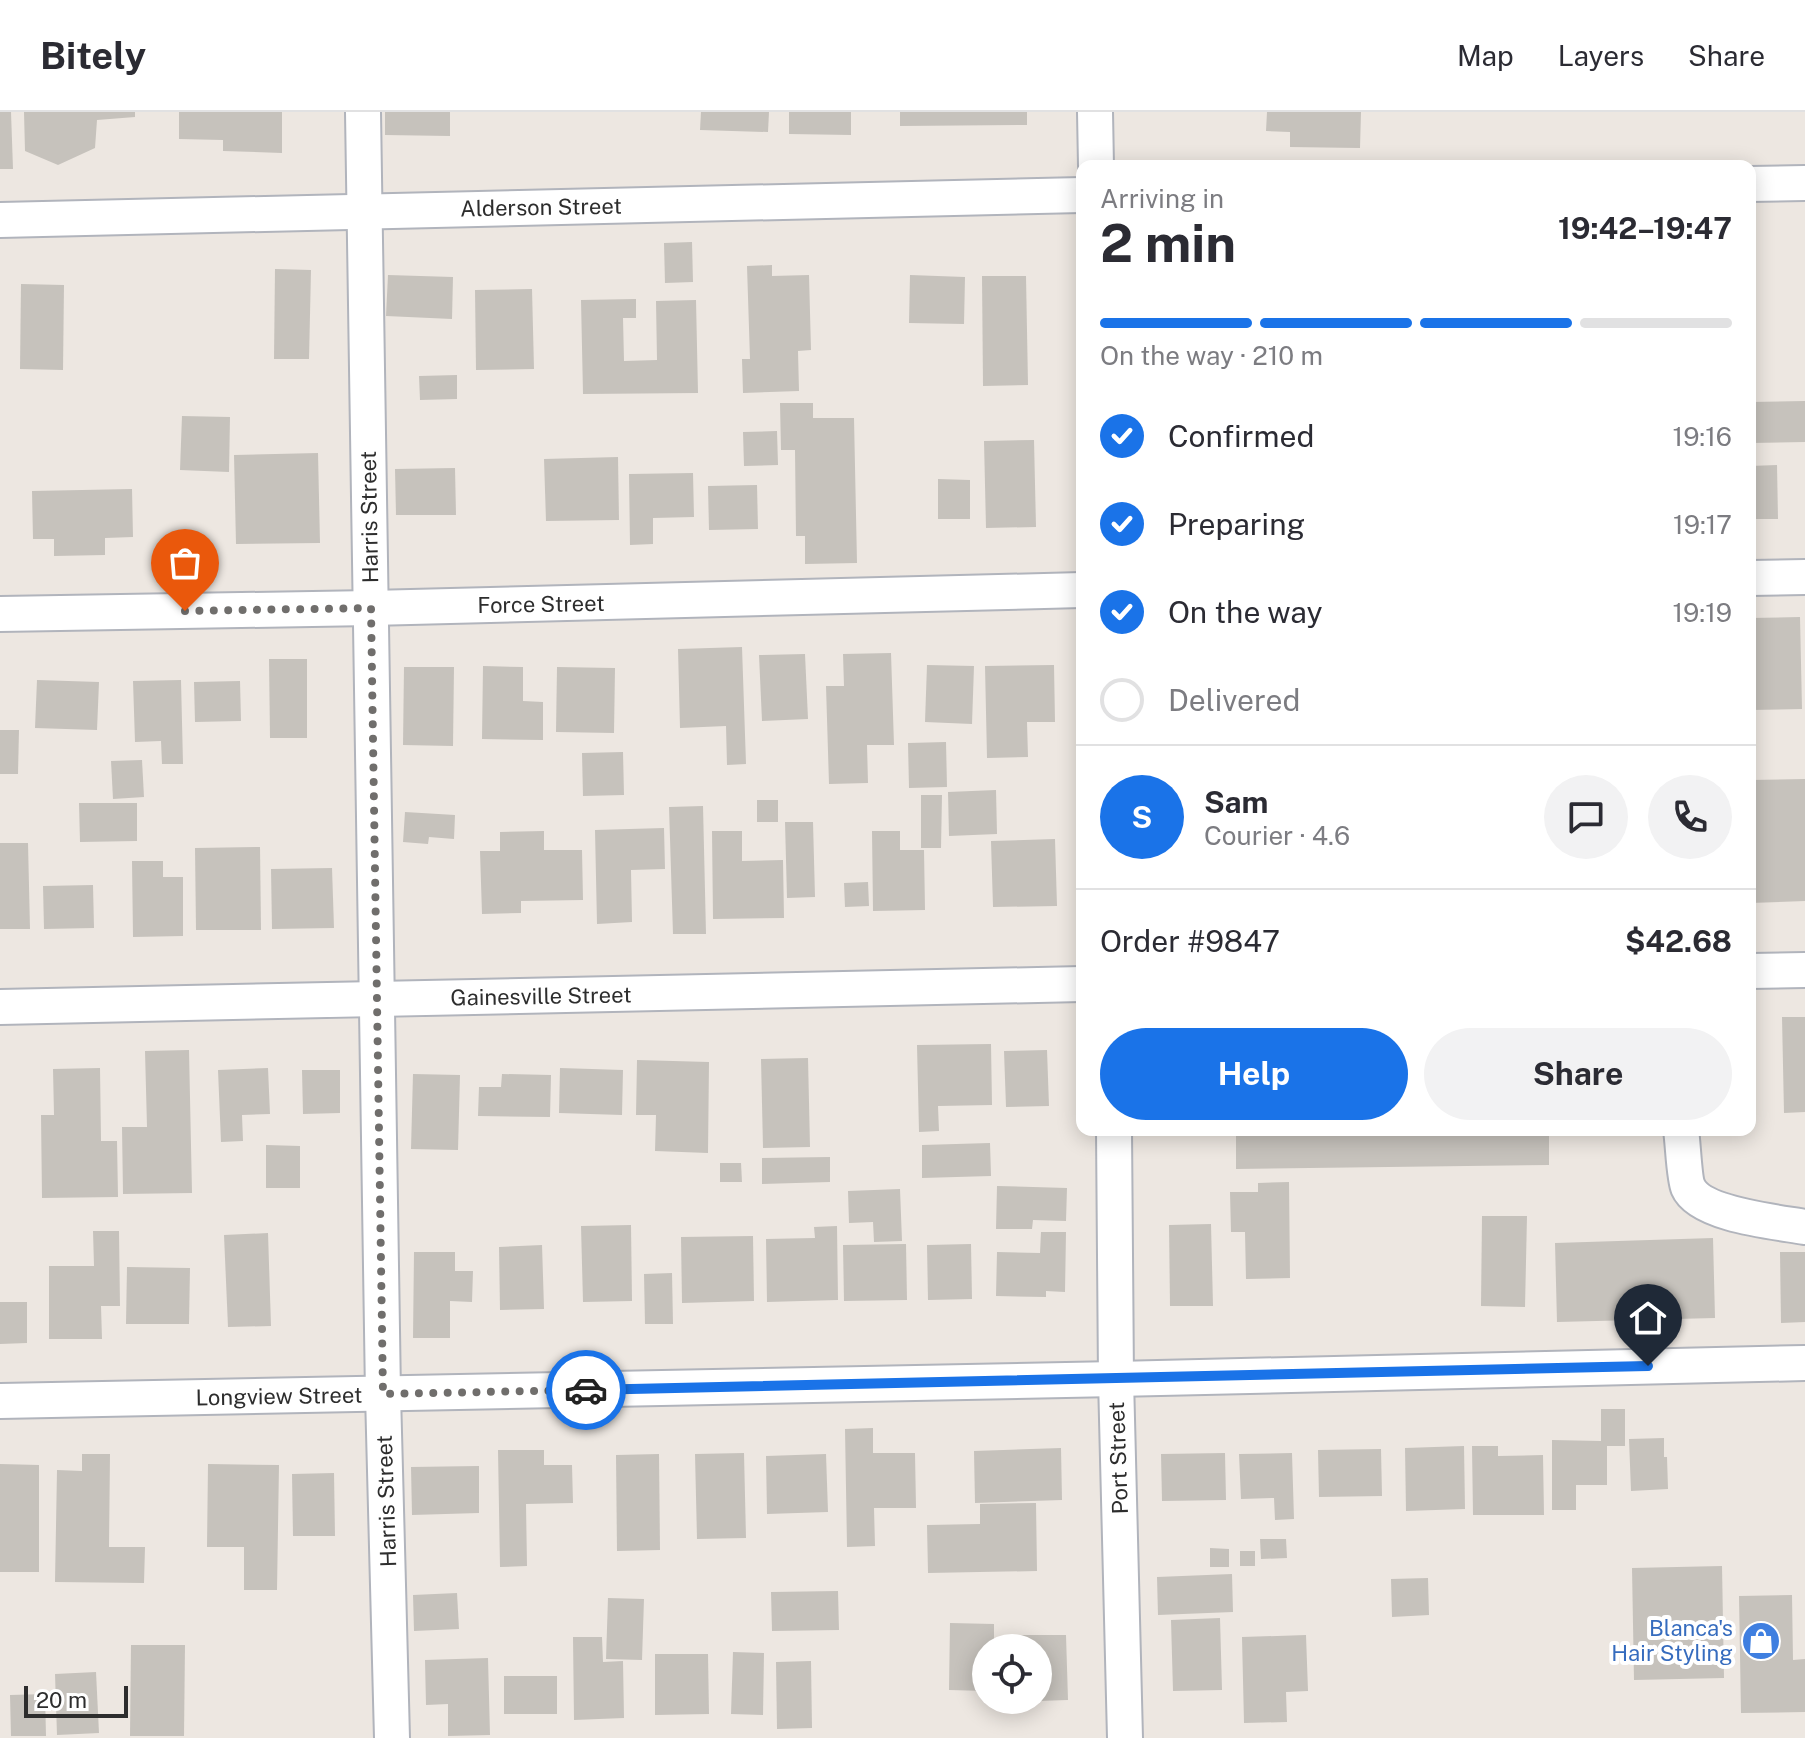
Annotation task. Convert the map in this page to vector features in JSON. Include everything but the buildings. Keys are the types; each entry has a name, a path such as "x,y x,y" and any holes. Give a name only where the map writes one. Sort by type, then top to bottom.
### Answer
{"street":[{"name":"Harris Street","path":"363,112 383,1394 392,1738"},
{"path":"1095,112 1096,160"},
{"path":"1756,184 1805,183"},
{"name":"Alderson Street","path":"0,220 1076,195"},
{"path":"1756,578 1805,577"},
{"name":"Force Street","path":"0,614 1076,590"},
{"path":"1756,971 1805,970"},
{"name":"Gainesville Street","path":"0,1007 1076,984"},
{"name":"Port Street","path":"1114,1136 1116,1379 1125,1738"},
{"path":"1682,1136 1688,1187 1702,1204 1741,1216 1805,1227"},
{"name":"Longview Street","path":"0,1401 1805,1363"}],"way so far":[{"path":"185,611 371,608 383,1394 586,1390"}],"place":[{"name":"Blanca's Hair Styling","path":"1761,1641"}],"route":[{"path":"586,1390 1648,1366"}]}
